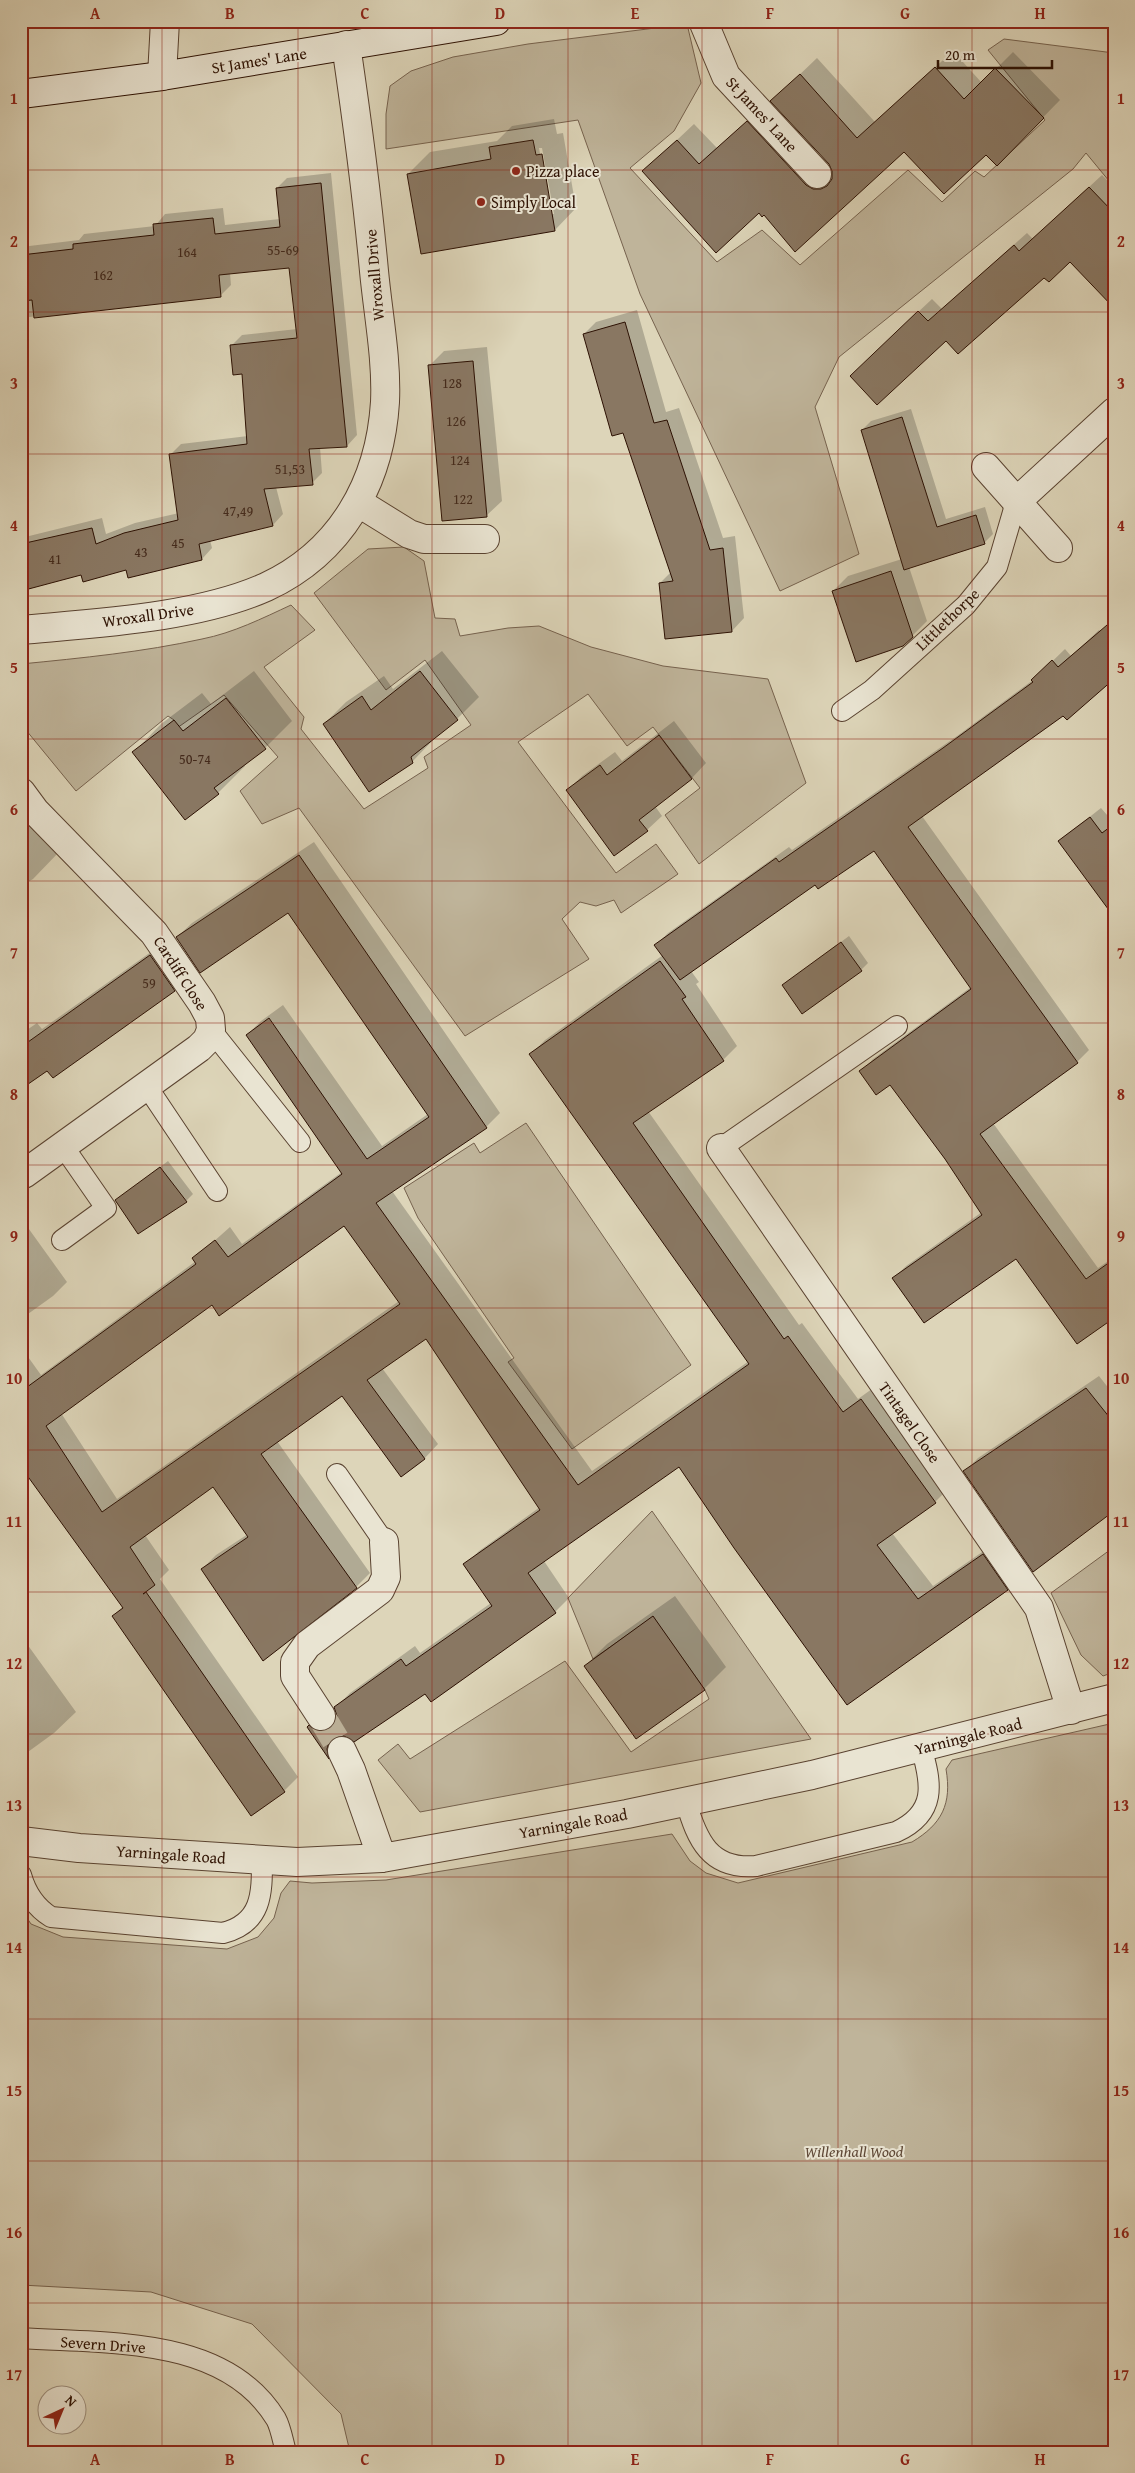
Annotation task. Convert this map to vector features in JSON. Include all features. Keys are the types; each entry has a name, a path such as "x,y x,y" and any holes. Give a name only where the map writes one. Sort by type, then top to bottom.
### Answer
{"street":[{"path":"162,76 164,21"},
{"name":"St James' Lane","path":"21,94 162,76 496,21"},
{"name":"St James' Lane","path":"703,21 726,76 818,174"},
{"name":"Wroxall Drive","path":"21,630 85,624 188,610 248,594 289,574 312,559 331,541 359,503 379,444 385,386 365,178 346,45"},
{"path":"1016,502 1114,412"},
{"path":"986,467 1058,548"},
{"path":"359,503 409,534 424,539 485,540"},
{"name":"Cardiff Close","path":"21,792 35,811 154,933 202,1002 210,1018 211,1030 207,1040 198,1048 24,1174"},
{"name":"Tintagel Close","path":"721,1148 1039,1608 1071,1710"},
{"path":"321,1716 295,1676 295,1662 307,1645 380,1590 386,1577 384,1542"},
{"name":"Yarningale Road","path":"22,1841 297,1862 382,1858 686,1802 812,1775 1114,1698"},
{"path":"342,1752 382,1858"}],"lane":[{"name":"Littlethorpe","path":"842,711 872,690 966,605 997,568 1016,502"},
{"path":"721,1148 897,1026"},
{"path":"211,1030 300,1142"},
{"path":"146,1086 217,1191"},
{"path":"62,1240 106,1208 63,1146"},
{"path":"336,1474 384,1542"},
{"path":"686,1802 699,1838 709,1851 719,1860 730,1865 756,1866 896,1832 907,1827 926,1806 929,1793 929,1775 920,1748"},
{"path":"21,1845 22,1841"},
{"path":"21,1874 33,1902 41,1911 51,1917 223,1933 240,1927 258,1907 262,1883 262,1860"},
{"name":"Severn Drive","path":"21,2338 137,2344 202,2359 249,2387 276,2420 286,2452"}],"green space":[{"path":"687,24 701,83 674,131 630,168 717,262 762,230 800,265 908,170 942,202 975,171 984,177 1045,120 988,50 1004,39 1114,53 1114,187 1086,153 1073,169 839,357 815,407 859,554 780,591 640,294 578,120 386,149 386,114 390,86 411,71 453,57 528,44"},
{"path":"404,547 424,561 435,618 455,619 460,636 508,628 539,626 591,647 663,666 768,679 806,783 699,864 665,815 700,788 653,727 627,746 588,694 518,742 616,873 656,844 678,874 621,913 614,900 596,906 580,902 562,919 589,959 465,1036 299,808 262,824 240,791 278,757 224,695 177,728 174,720 168,716 76,791 21,724 21,664 90,657 180,644 236,629 291,605 315,630 264,667 304,717 301,729 364,809 428,768 424,757 471,725 425,660 386,690 314,593 368,549"},
{"path":"526,1123 691,1365 572,1449 508,1362 514,1358 418,1218 404,1188 474,1143 480,1153"},
{"path":"652,1511 811,1739 420,1812 378,1760 398,1744 410,1759 565,1661 631,1752 709,1699 705,1690 653,1617 593,1659 568,1598"},
{"path":"1114,1547 1114,1672 1103,1676 1081,1655 1051,1593"},
{"name":"Willenhall Wood","path":"1114,1723 1114,2452 350,2452 341,2414 252,2324 151,2292 21,2285 21,1909 31,1924 63,1937 227,1949 258,1937 274,1918 281,1893 290,1881 312,1883 386,1880 672,1834 690,1861 706,1873 738,1883 912,1842 931,1828 943,1812 947,1793 946,1769 952,1760"}],"building":[{"path":"935,67 964,99 995,68 1044,118 997,166 986,155 944,194 904,152 795,252 764,215 762,217 759,213 716,253 642,171 677,140 699,164 747,121 806,185 813,189 821,189 827,186 832,179 832,171 829,164 770,101 800,74 857,138"},
{"name":"Simply Local","path":"533,140 536,155 542,154 555,231 421,254 407,174 491,159 489,147"},
{"path":"321,183 347,447 309,449 313,485 264,489 273,526 199,544 202,560 128,578 126,570 83,582 81,575 21,591 21,544 92,528 96,544 124,533 178,520 169,454 247,444 242,374 233,375 230,345 297,338 289,268 219,275 221,297 34,318 32,300 21,301 21,255 73,249 73,244 154,235 153,224 213,218 215,234 280,227 276,188"},
{"path":"1089,187 1114,213 1114,308 1070,262 1049,282 1044,278 958,354 946,341 877,405 850,376 918,311 928,321 1014,245 1019,251"},
{"path":"625,322 654,423 667,420 710,550 723,548 732,632 665,639 659,583 673,581 623,433 612,436 583,334"},
{"path":"473,361 487,517 442,521 428,365"},
{"path":"902,417 937,527 976,515 985,544 904,570 861,430"},
{"path":"891,571 913,637 903,646 856,662 832,591"},
{"path":"1114,619 1114,679 1067,720 1063,716 908,827 1078,1063 980,1134 1086,1279 1114,1259 1114,1318 1077,1344 1016,1259 924,1323 892,1278 982,1215 945,1159 890,1085 876,1095 859,1071 971,989 874,851 818,889 815,885 680,980 654,945 776,858 779,862 943,748 1033,682 1031,680 1052,660 1058,667"},
{"path":"420,671 458,720 411,757 413,763 369,792 323,724 362,696 371,710"},
{"path":"226,698 266,749 214,788 219,794 185,820 132,752 174,720 183,731"},
{"path":"659,735 692,779 639,820 648,831 614,856 566,790 600,765 607,775"},
{"path":"1090,817 1102,833 1114,824 1114,917 1058,841"},
{"path":"299,855 487,1128 376,1203 578,1485 749,1364 529,1054 660,961 686,997 682,999 724,1061 633,1123 784,1339 788,1336 843,1412 861,1399 936,1503 877,1545 918,1599 983,1554 1008,1590 847,1705 734,1548 679,1467 528,1573 556,1613 431,1702 425,1694 354,1742 344,1736 335,1737 329,1742 327,1749 329,1759 307,1727 309,1725 314,1730 321,1732 330,1729 335,1723 337,1716 334,1707 401,1659 406,1666 492,1606 463,1564 540,1510 426,1339 367,1380 425,1459 401,1477 342,1396 261,1454 357,1588 263,1661 201,1569 248,1537 213,1487 130,1547 155,1585 143,1594 146,1592 285,1792 251,1816 112,1616 123,1608 21,1467 21,1387 23,1390 196,1264 192,1258 215,1240 228,1257 342,1174 246,1035 269,1018 367,1159 429,1117 288,913 200,973 176,937","holes":["344,1226 400,1304 102,1512 46,1426 212,1305 219,1316"]},
{"path":"841,942 862,971 802,1014 782,985"},
{"path":"150,955 175,991 53,1078 47,1071 21,1089 21,1047"},
{"path":"160,1167 187,1202 138,1234 115,1200"},
{"path":"1086,1388 1114,1423 1114,1511 1033,1572 963,1471"},
{"path":"653,1616 705,1690 636,1739 584,1666"}],"tunnel":[{"path":"321,1716 342,1751"}],"place":[{"name":"Pizza place","path":"516,171"},
{"name":"Simply Local","path":"481,202"}]}
